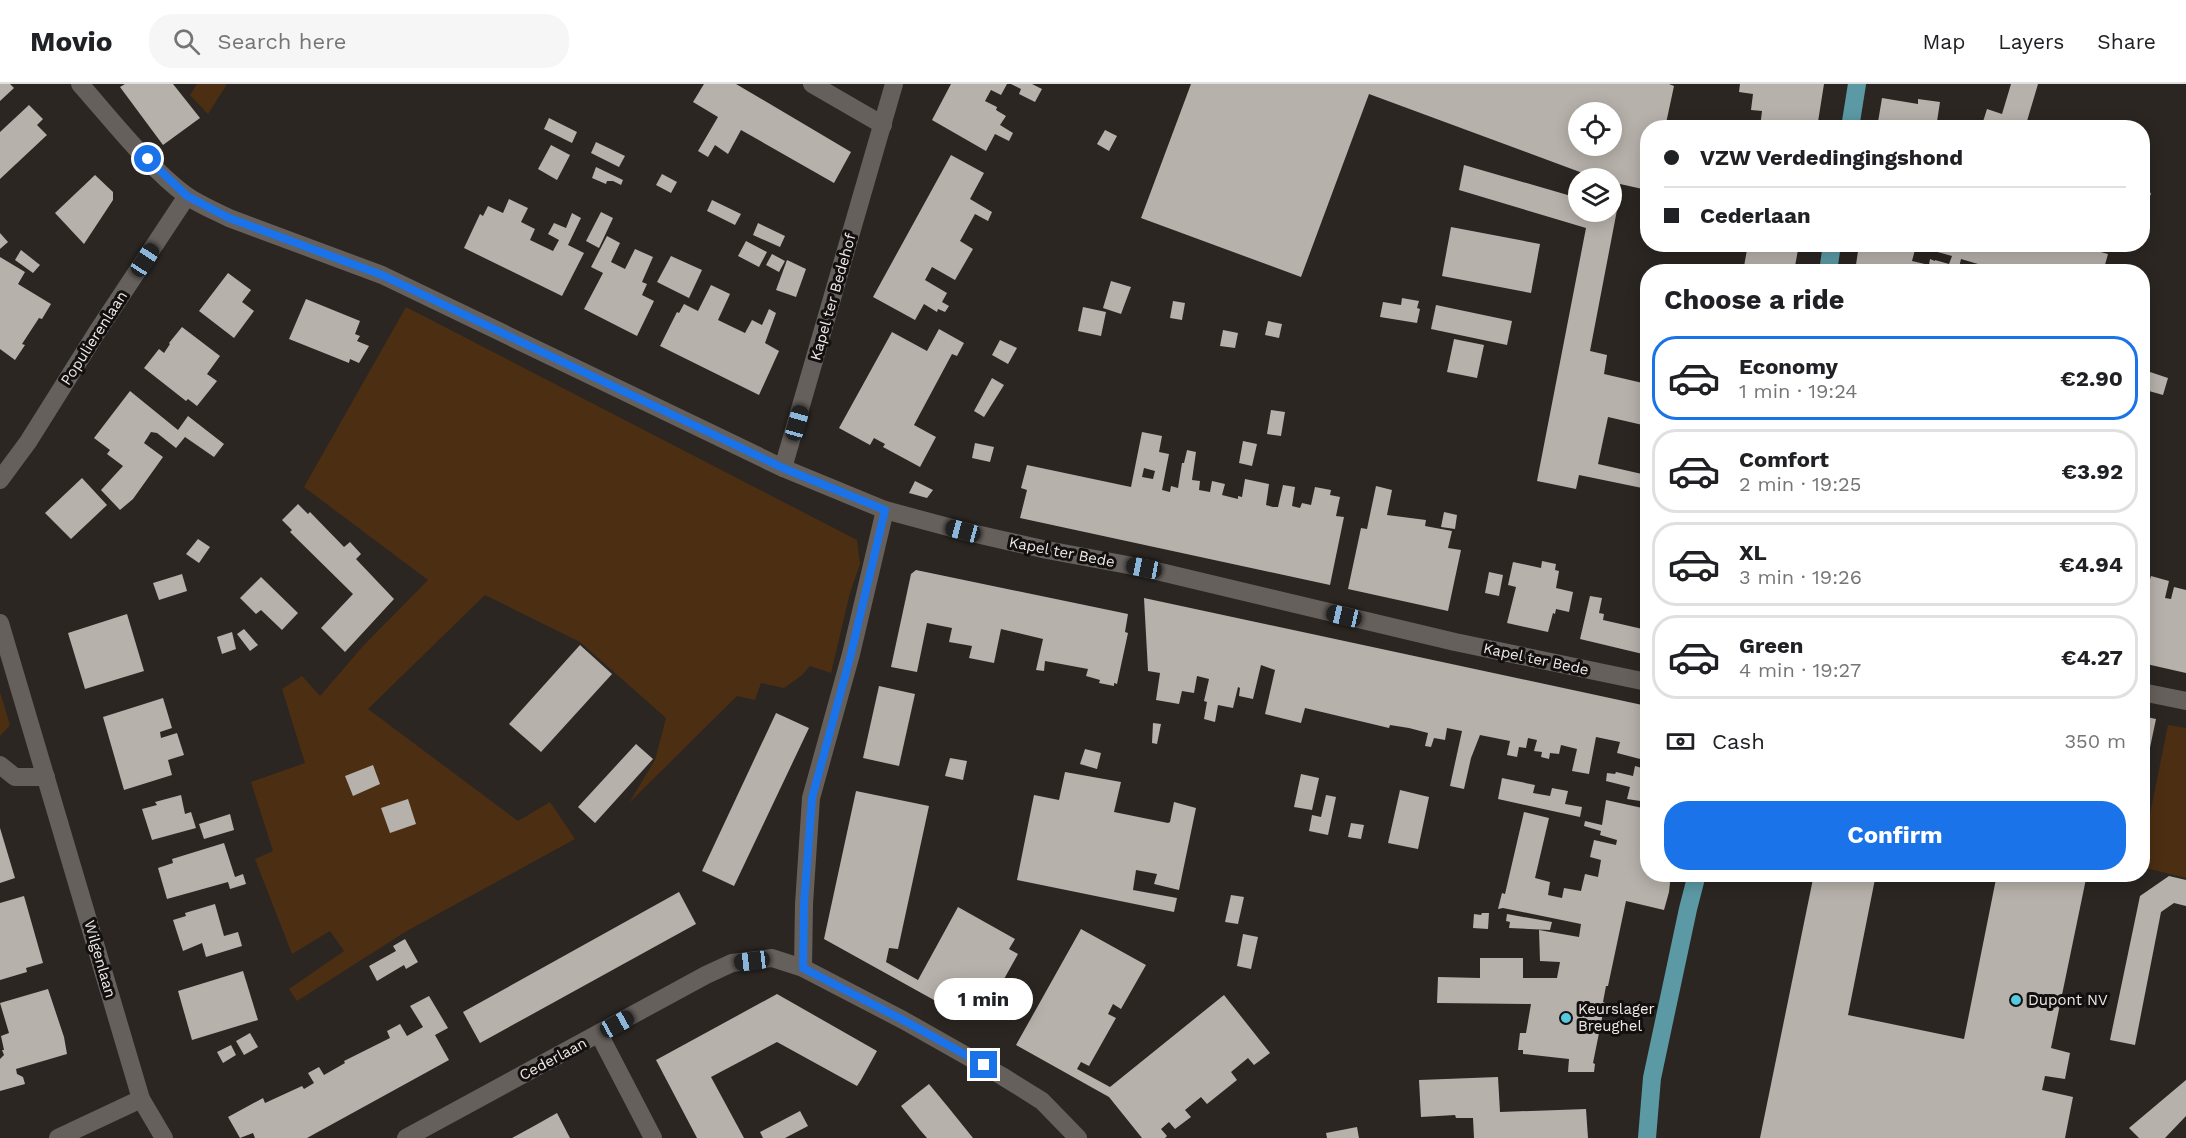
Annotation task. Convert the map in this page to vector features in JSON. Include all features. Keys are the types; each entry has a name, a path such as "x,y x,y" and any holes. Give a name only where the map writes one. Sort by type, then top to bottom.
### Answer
{"main road":[{"path":"1851,120 1857,84"},
{"path":"1647,1138 1652,1078 1695,882"}],"street":[{"name":"Kapel ter Bede","path":"80,84 160,172 187,196 229,218 382,275 783,468 885,510 1047,550 1144,568 1455,642 1640,681"},
{"path":"812,84 883,125"},
{"name":"Kapel ter Bedehof","path":"783,468 894,84"},
{"name":"Populierenlaan","path":"0,480 28,442 187,196"},
{"path":"803,968 804,904 812,798 851,654 885,510"},
{"name":"Wilgenlaan","path":"0,623 141,1099 164,1138"},
{"path":"2150,694 2186,701"},
{"path":"0,765 15,777 46,777"},
{"name":"Cederlaan","path":"406,1138 706,975 732,963 771,958 803,968 903,1020 1002,1076 1042,1101 1078,1138"},
{"path":"599,1034 653,1138"},
{"path":"58,1138 141,1099"}],"shaded area":[{"path":"197,84 227,84 208,114 190,95"},
{"path":"406,307 857,540 860,564 850,593 831,673 810,666 784,688 761,683 755,700 737,696 629,803 655,760 666,718 580,642 485,595 368,709 518,821 550,802 575,839 405,932 297,1001 289,989 344,951 330,931 292,954 255,859 273,851 251,782 305,763 282,689 302,676 320,696 364,645 428,580 304,487"},
{"path":"0,692 10,725 0,736"},
{"path":"2168,725 2186,728 2186,878 2150,869 2150,814"}],"building":[{"path":"0,84 10,84 14,88 0,101"},
{"path":"125,84 173,84 200,118 163,145 120,87"},
{"path":"704,84 736,84 851,152 834,183 741,130 728,154 715,145 708,157 698,151 718,117 693,102"},
{"path":"951,84 1007,84 1001,95 991,90 985,101 997,107 996,110 1006,116 1000,125 1013,133 1009,141 995,134 986,151 932,120"},
{"path":"1011,84 1032,84 1042,89 1035,102 1019,94 1021,89"},
{"path":"1191,84 1669,84 1674,86 1667,120 1640,120 1640,188 1622,184 1622,168 1569,168 1369,94 1301,277 1141,218"},
{"path":"1740,84 1824,84 1818,120 1761,120 1762,111 1751,110 1753,94 1739,92"},
{"path":"2011,84 2038,84 2027,120 1984,120 1987,109 2002,114"},
{"path":"1882,98 1918,104 1918,99 1940,102 1937,120 1878,120"},
{"path":"29,105 43,119 37,125 47,135 0,179 0,132"},
{"path":"549,118 577,132 572,143 544,129"},
{"path":"1105,130 1117,136 1109,151 1097,144"},
{"path":"596,142 625,156 619,167 591,153"},
{"path":"551,145 570,155 557,180 538,169"},
{"path":"951,155 984,173 970,199 992,212 988,221 975,214 960,241 973,249 955,280 932,267 925,280 947,293 942,302 949,306 945,312 938,309 937,312 924,304 915,320 873,297"},
{"path":"1464,165 1568,195 1568,222 1615,222 1590,351 1607,355 1604,374 1640,382 1640,424 1608,417 1598,464 1640,474 1640,488 1579,475 1576,489 1537,481 1586,228 1459,190"},
{"path":"596,167 623,180 621,185 613,181 607,181 606,184 592,178"},
{"path":"662,174 677,182 671,193 656,185"},
{"path":"95,175 113,192 113,200 84,244 55,213"},
{"path":"509,199 528,208 521,222 535,229 530,240 553,251 559,240 548,234 554,223 566,228 572,213 581,218 568,245 584,253 562,296 464,248 480,214 483,216 488,206 503,213"},
{"path":"712,200 741,214 735,225 707,211"},
{"path":"601,212 613,218 599,248 586,241"},
{"path":"758,223 785,236 780,247 753,235"},
{"path":"1451,227 1540,244 1531,293 1442,276"},
{"path":"0,233 8,242 0,249"},
{"path":"607,236 620,243 611,262 625,269 635,249 653,257 642,282 647,284 642,295 654,301 637,336 584,309 603,273 591,267"},
{"path":"746,241 767,252 759,267 738,256"},
{"path":"21,250 40,265 33,273 15,260"},
{"path":"1747,252 1798,252 1795,264 1744,264"},
{"path":"1858,252 1914,252 1912,261 1925,264 1856,264"},
{"path":"1938,252 2101,252 2108,254 2105,264 1978,264 1961,259 1960,264 1949,264 1952,256"},
{"path":"772,254 785,261 779,272 766,265"},
{"path":"671,256 702,270 689,298 657,282"},
{"path":"0,257 25,272 18,284 51,304 22,344 25,345 15,360 0,349"},
{"path":"1930,259 1949,264 1929,264"},
{"path":"787,260 806,269 796,297 776,290"},
{"path":"228,273 251,290 242,302 254,311 234,338 199,311"},
{"path":"1111,281 1131,287 1121,314 1103,308"},
{"path":"711,285 730,294 718,320 745,333 752,320 762,325 769,309 776,313 765,343 779,351 759,395 660,346 677,312 679,313 684,304 698,311"},
{"path":"1402,298 1419,301 1417,323 1380,317 1383,302 1401,305"},
{"path":"306,299 360,321 355,334 360,336 357,341 369,346 359,363 350,359 349,363 289,339"},
{"path":"1173,301 1185,303 1182,320 1170,318"},
{"path":"1436,305 1512,321 1507,345 1431,329"},
{"path":"1083,307 1106,312 1101,336 1078,331"},
{"path":"1268,321 1282,324 1279,338 1265,335"},
{"path":"182,327 220,356 207,374 217,381 197,406 188,399 186,401 144,368 159,349 164,353"},
{"path":"939,329 964,343 957,356 952,354 914,425 936,437 920,467 883,447 885,444 874,438 870,445 839,428 892,332 927,351"},
{"path":"1223,330 1238,333 1235,348 1220,346"},
{"path":"1454,339 1484,345 1477,378 1447,372"},
{"path":"1000,340 1017,348 1008,364 992,355"},
{"path":"2150,372 2168,378 2163,395 2150,391"},
{"path":"992,378 1004,385 984,417 974,411"},
{"path":"130,391 178,430 188,416 224,444 214,457 185,437 176,448 157,433 151,432 144,443 163,457 133,499 120,510 101,490 123,466 107,454 110,450 94,438"},
{"path":"1271,410 1285,412 1281,436 1267,434"},
{"path":"1142,432 1162,436 1159,452 1169,454 1162,490 1170,492 1171,486 1178,488 1182,463 1184,463 1187,450 1196,452 1192,480 1200,481 1199,490 1210,492 1212,481 1225,484 1222,495 1238,499 1238,496 1242,497 1245,479 1269,484 1266,505 1278,507 1283,485 1295,487 1292,506 1300,508 1302,503 1311,505 1315,487 1331,490 1330,495 1340,497 1336,516 1344,517 1330,585 1020,518 1027,490 1021,488 1027,465 1131,487","holes":["1144,468 1155,471 1153,479 1142,477"]},
{"path":"1243,441 1257,444 1252,466 1239,463"},
{"path":"975,443 994,447 990,462 972,458"},
{"path":"82,478 107,505 71,539 45,513"},
{"path":"915,481 933,490 927,498 909,493"},
{"path":"1376,486 1392,490 1387,515 1426,520 1425,526 1452,531 1448,548 1461,550 1448,611 1348,589 1361,528 1367,529"},
{"path":"298,504 308,514 310,512 344,547 350,542 361,554 356,559 394,599 345,652 321,628 353,594 290,532 292,530 282,520"},
{"path":"1444,512 1457,515 1455,529 1441,527"},
{"path":"198,539 210,547 199,563 186,554"},
{"path":"1542,561 1556,564 1555,570 1559,571 1556,588 1573,592 1569,612 1556,609 1548,632 1507,623 1516,587 1508,585 1513,562 1541,568"},
{"path":"916,570 1128,614 1125,632 1128,633 1117,684 1114,683 1114,686 1099,683 1100,680 1086,676 1088,669 1045,661 1044,671 1036,670 1043,639 1001,629 994,663 969,658 972,646 949,642 952,628 927,623 917,672 891,667 911,574"},
{"path":"1489,572 1503,575 1499,596 1485,593"},
{"path":"182,574 187,591 159,600 153,583"},
{"path":"2151,576 2169,581 2165,598 2171,599 2174,587 2186,590 2186,673 2150,665"},
{"path":"261,577 298,613 282,630 261,610 256,614 240,598"},
{"path":"1590,596 1602,598 1599,613 1604,614 1603,620 1640,628 1640,653 1580,639"},
{"path":"1144,598 1640,704 1640,759 1617,753 1620,742 1596,737 1589,774 1572,771 1577,749 1561,745 1559,754 1550,753 1549,759 1541,757 1542,752 1534,751 1537,740 1528,738 1526,748 1519,747 1517,757 1507,755 1510,741 1480,735 1471,758 1464,789 1450,786 1462,731 1447,728 1445,740 1434,738 1431,747 1425,746 1428,733 1409,728 1390,725 1389,728 1305,708 1301,723 1265,714 1275,670 1261,665 1253,699 1239,696 1240,688 1238,687 1233,708 1218,705 1215,722 1204,719 1207,702 1204,701 1209,679 1197,676 1194,693 1182,691 1179,704 1156,700 1160,673 1148,671"},
{"path":"127,614 144,671 85,689 68,633"},
{"path":"244,629 258,645 250,651 237,634"},
{"path":"232,632 236,649 222,654 217,637"},
{"path":"580,645 612,674 541,752 509,724"},
{"path":"879,686 915,694 899,766 863,758"},
{"path":"163,698 172,728 160,732 161,738 177,733 184,755 168,760 172,775 124,790 103,717"},
{"path":"776,713 809,728 734,886 702,871"},
{"path":"2150,718 2156,719 2150,748"},
{"path":"1153,723 1161,724 1157,744 1152,743"},
{"path":"636,744 653,759 595,823 578,807"},
{"path":"1085,749 1101,753 1097,769 1080,764"},
{"path":"950,758 967,761 963,780 945,776"},
{"path":"373,765 380,784 353,796 345,776"},
{"path":"1635,766 1640,767 1640,801 1627,799 1630,787 1606,781 1607,773 1615,774 1616,772 1633,776"},
{"path":"1065,772 1121,782 1114,812 1168,823 1174,802 1196,808 1179,890 1154,884 1157,874 1136,870 1133,890 1177,898 1174,912 1017,880 1034,795 1059,800"},
{"path":"1301,774 1319,778 1312,810 1294,807"},
{"path":"1502,778 1535,785 1533,793 1550,796 1552,788 1568,791 1565,804 1582,807 1580,817 1498,799"},
{"path":"1400,790 1429,797 1418,849 1388,843"},
{"path":"856,791 929,806 898,949 889,948 886,962 918,980 958,907 1015,939 1009,949 1018,954 999,988 991,983 985,992 994,997 984,1014 976,1009 970,1020 824,939"},
{"path":"181,795 185,814 191,812 196,828 152,840 142,809 157,805 155,802"},
{"path":"1326,795 1336,797 1328,835 1309,831 1312,815 1321,817"},
{"path":"408,799 416,824 390,833 381,808"},
{"path":"1606,800 1640,807 1640,882 1670,882 1669,892 1664,910 1626,901 1603,1002 1605,1003 1593,1063 1595,1064 1594,1072 1568,1072 1569,1059 1523,1054 1523,1050 1518,1050 1520,1033 1526,1033 1531,1004 1437,1003 1438,977 1480,978 1480,958 1523,958 1523,978 1557,978 1560,962 1540,961 1539,930 1579,937 1581,924 1503,908 1498,909 1502,893 1505,894 1524,812 1549,818 1535,878 1550,882 1548,895 1562,898 1564,888 1581,891 1585,874 1598,877 1601,860 1590,857 1594,840 1616,845 1617,840 1600,835 1601,831 1584,826 1585,821 1602,825"},
{"path":"230,814 234,830 204,839 199,824"},
{"path":"1351,823 1364,825 1361,839 1348,837"},
{"path":"0,828 15,878 0,883"},
{"path":"224,843 235,877 243,874 246,884 230,889 228,882 167,899 158,868 173,863 172,859"},
{"path":"2169,876 2186,880 2186,906 2174,903 2161,912 2135,1045 2110,1040 2140,896"},
{"name":"Dupont NV","path":"1812,882 1874,882 1848,1015 1964,1039 1995,882 2085,882 2051,1048 2070,1053 2065,1079 2045,1076 2042,1090 2073,1097 2065,1138 1760,1138"},
{"path":"679,892 696,924 480,1043 463,1012"},
{"path":"1231,895 1244,897 1238,924 1225,922"},
{"path":"24,896 43,963 26,968 27,972 0,980 0,903"},
{"path":"215,904 224,936 238,932 242,946 206,957 202,943 183,951 173,920 186,916 185,913"},
{"path":"1489,913 1488,929 1473,928 1474,914 1481,915"},
{"path":"1507,914 1552,922 1550,930 1509,928 1510,922 1506,921"},
{"path":"1081,929 1146,965 1121,1009 1113,1004 1108,1014 1116,1018 1089,1066 1081,1062 1077,1069 1110,1087 1224,995 1270,1053 1254,1065 1248,1058 1231,1072 1237,1080 1207,1104 1201,1097 1185,1110 1191,1117 1175,1129 1169,1122 1161,1129 1167,1136 1165,1138 1142,1138 1109,1097 1016,1045"},
{"path":"1243,934 1258,937 1251,969 1237,966"},
{"path":"405,939 418,962 406,969 404,965 377,981 369,966 396,951 393,946"},
{"path":"243,971 258,1020 192,1040 178,991"},
{"path":"48,989 64,1037 67,1054 16,1069 17,1074 23,1077 25,1084 0,1091 0,1059 4,1055 1,1036 9,1033 0,1003"},
{"path":"777,994 877,1051 861,1080 857,1086 777,1042 711,1077 744,1138 697,1138 656,1060"},
{"path":"429,996 448,1028 435,1035 449,1060 307,1138 255,1138 253,1133 240,1138 228,1117 263,1098 265,1103 302,1086 304,1089 314,1083 308,1073 319,1067 324,1075 345,1063 344,1061 390,1038 387,1031 400,1024 407,1036 423,1027 410,1006"},
{"path":"250,1033 258,1047 244,1055 236,1041"},
{"path":"231,1045 236,1055 223,1063 217,1052"},
{"path":"1498,1077 1500,1112 1586,1109 1588,1138 1474,1138 1473,1118 1456,1118 1455,1115 1421,1117 1419,1080"},
{"path":"2186,1080 2186,1116 2165,1138 2139,1138 2129,1128"},
{"path":"929,1084 973,1138 927,1138 920,1130 901,1106"},
{"path":"800,1111 808,1126 785,1138 763,1138 760,1132"},
{"path":"557,1113 570,1138 512,1138 534,1126"},
{"path":"1357,1127 1359,1138 1327,1138 1326,1133"}],"place":[{"name":"Dupont NV","path":"2016,1000"},
{"name":"Keurslager Breughel","path":"1566,1018"}],"route":[{"path":"148,159 187,196 229,218 382,275 783,468 885,510 851,654 812,798 804,904 803,968 984,1065"}]}
